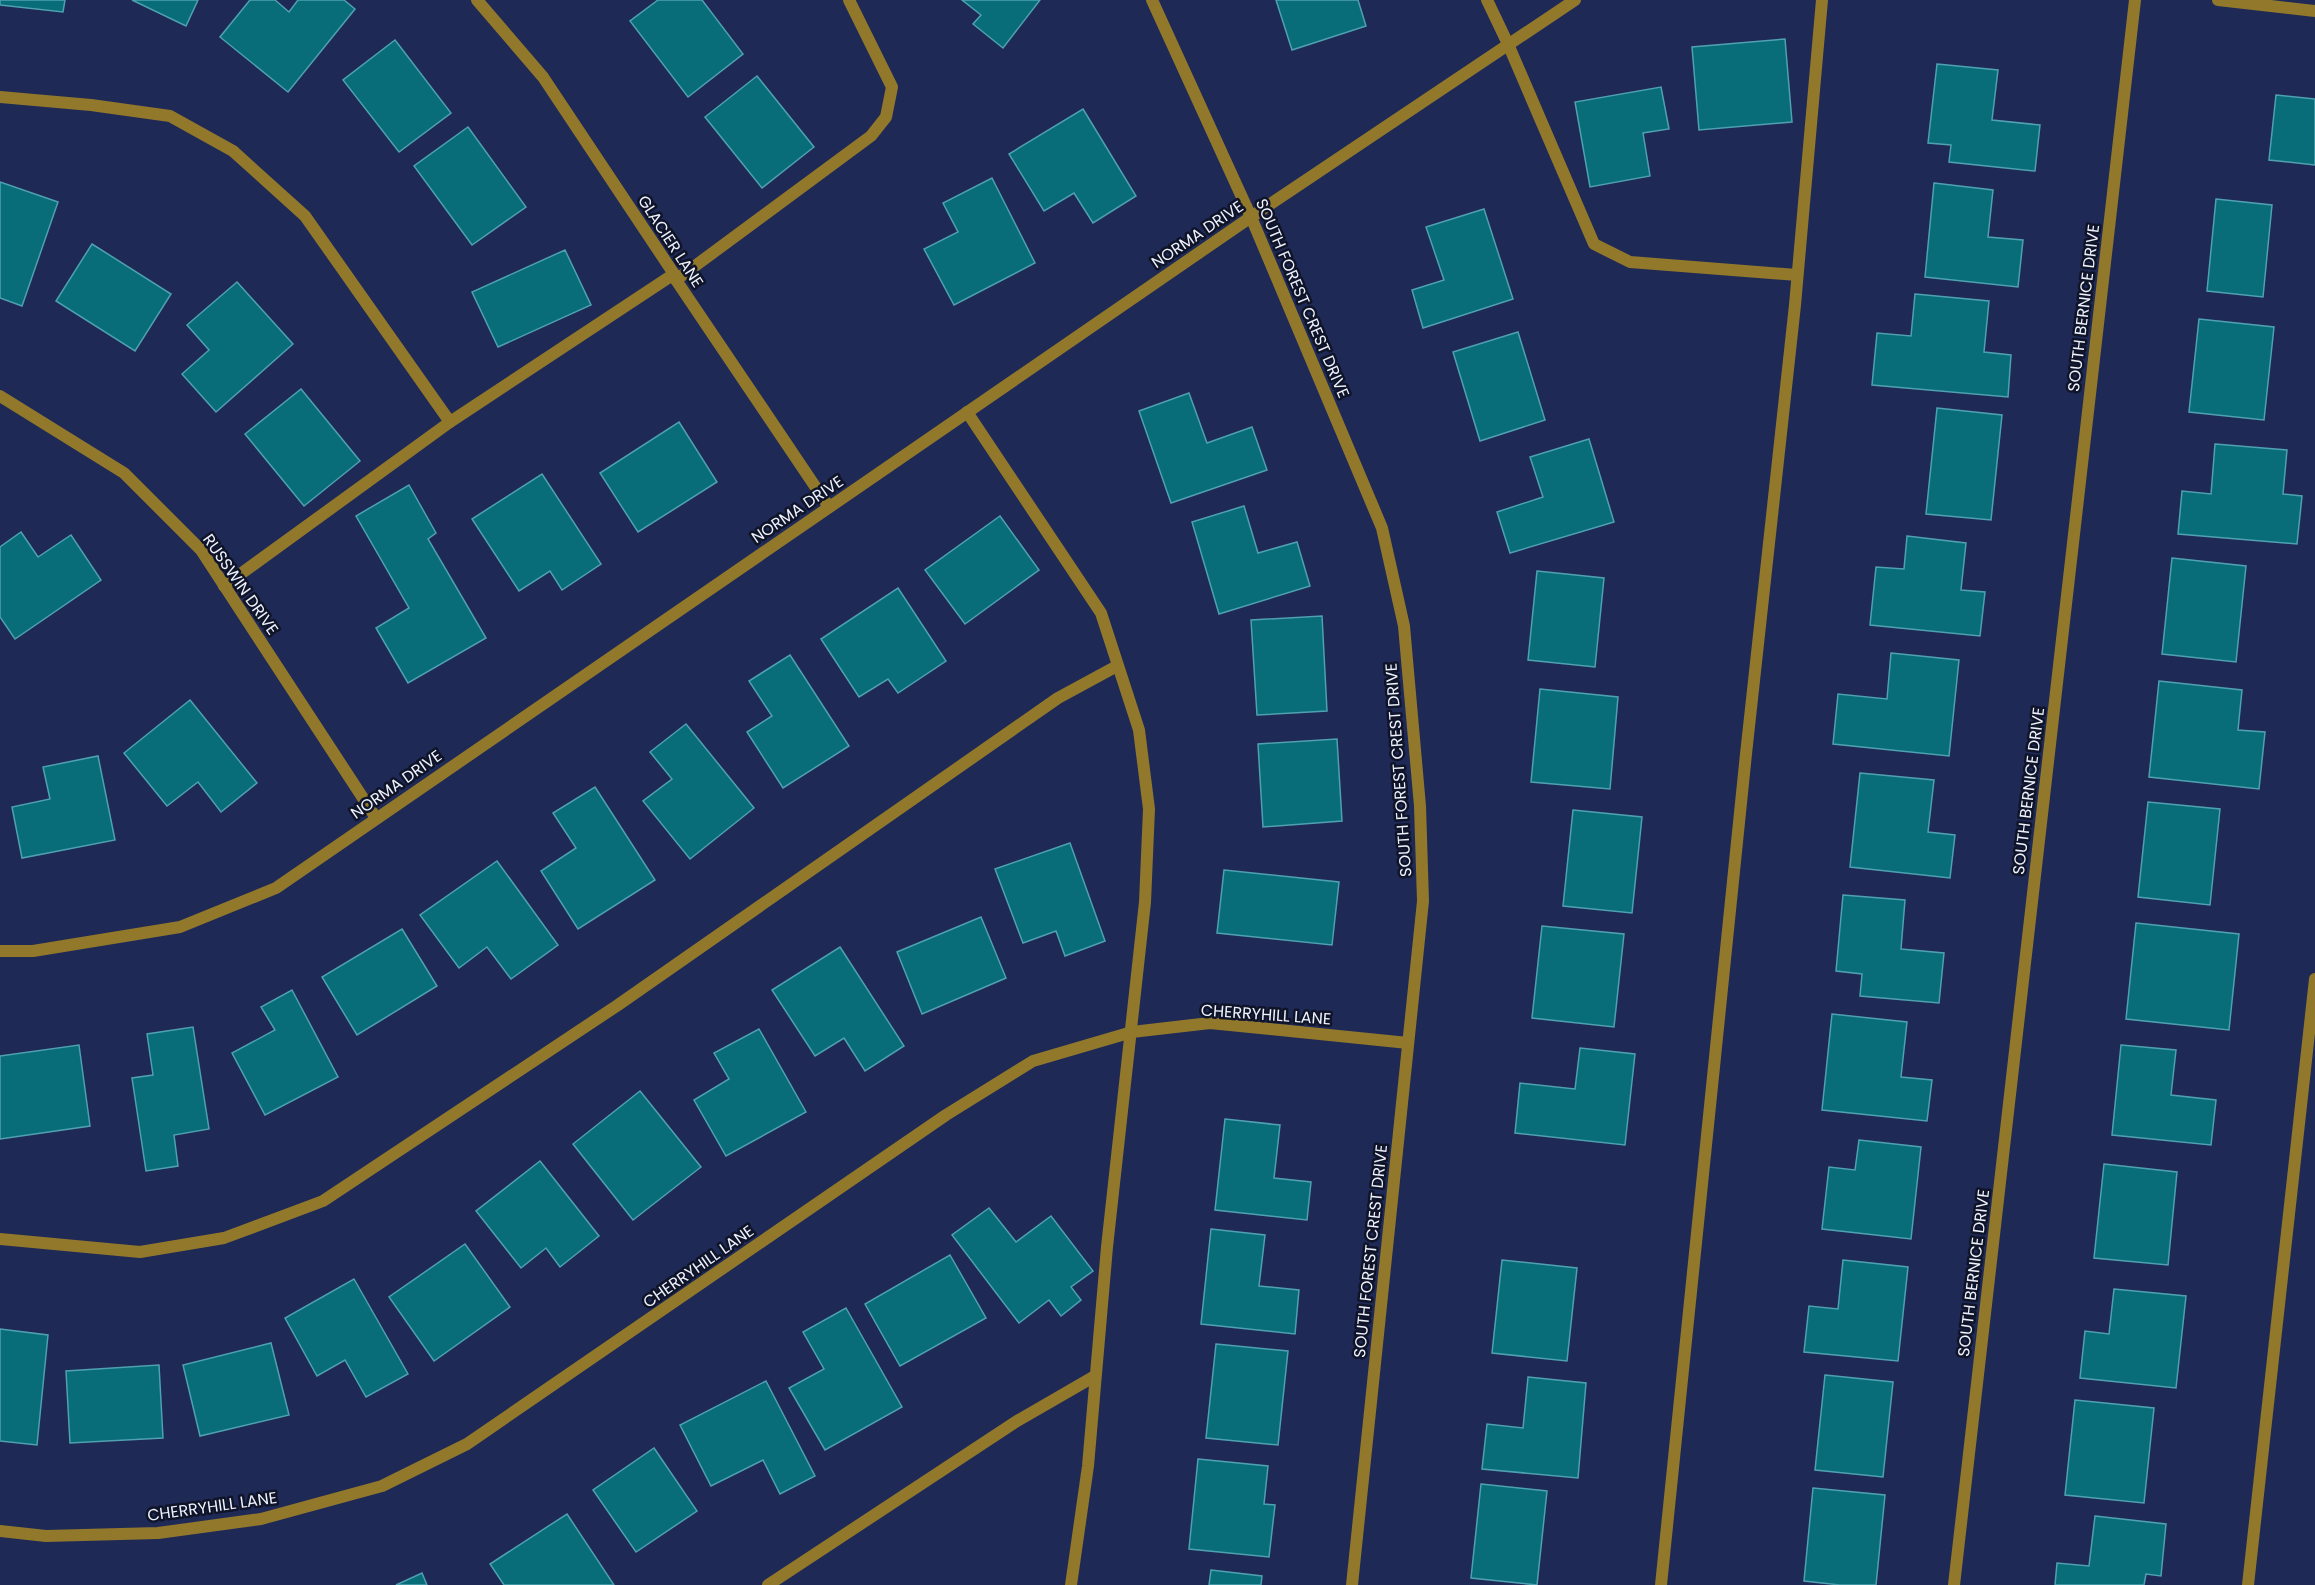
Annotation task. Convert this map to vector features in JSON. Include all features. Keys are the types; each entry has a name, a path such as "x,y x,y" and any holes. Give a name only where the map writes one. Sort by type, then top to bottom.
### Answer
{"street":[{"name":"GLACIER LANE","path":"477,0 543,77 829,507"},
{"path":"225,586 450,422 675,277 871,136 886,117 892,87 849,0"},
{"name":"SOUTH FOREST CREST DRIVE","path":"1152,0 1251,217 1382,528 1404,626 1420,806 1423,901 1352,1585"},
{"path":"1487,0 1594,244 1630,262 1797,275"},
{"name":"NORMA DRIVE","path":"0,951 33,951 180,927 276,888 1251,217 1575,0"},
{"path":"1661,1585 1797,275 1822,0"},
{"name":"SOUTH BERNICE DRIVE","path":"1954,1585 2135,0"},
{"path":"2218,0 2315,10"},
{"path":"0,97 91,105 170,116 233,151 305,216 450,422"},
{"name":"RUSSWIN DRIVE","path":"0,396 124,473 201,550 376,818"},
{"path":"967,412 1101,614 1139,730 1149,809 1145,902 1132,1032 1107,1247 1088,1466 1071,1585"},
{"path":"0,1239 140,1252 224,1238 323,1202 618,1005 1058,699 1117,666"},
{"path":"2248,1585 2315,979"},
{"name":"CHERRYHILL LANE","path":"0,1531 46,1536 158,1533 261,1519 382,1486 467,1444 936,1122 1033,1061 1132,1032 1210,1023 1408,1043"},
{"path":"768,1585 1017,1421 1095,1376"}],"building":[{"path":"0,0 65,0 63,12 0,5"},
{"path":"132,0 198,0 186,26"},
{"path":"250,0 275,0 289,12 298,0 344,0 355,9 288,92 220,37"},
{"path":"658,0 702,0 743,54 688,97 630,21"},
{"path":"962,0 1040,0 1003,48 973,24 981,15"},
{"path":"1276,0 1358,0 1366,26 1292,50"},
{"path":"1785,39 1792,122 1699,130 1692,47"},
{"path":"395,40 451,113 399,152 343,80"},
{"path":"1937,64 1998,70 1992,120 2040,125 2035,171 1949,162 1951,145 1928,143"},
{"path":"757,76 814,147 762,188 705,117"},
{"path":"1661,87 1669,129 1643,133 1650,176 1590,187 1575,102"},
{"path":"2276,95 2315,99 2315,165 2269,160"},
{"path":"1083,109 1136,196 1093,223 1074,193 1044,211 1009,154"},
{"path":"468,127 526,207 472,245 414,166"},
{"path":"992,178 1035,263 954,305 924,249 958,232 943,203"},
{"path":"0,182 58,202 22,306 0,298"},
{"path":"1934,183 1993,190 1988,237 2023,240 2018,287 1925,277"},
{"path":"2216,199 2272,205 2263,297 2207,291"},
{"path":"1484,209 1513,299 1423,328 1412,290 1444,280 1426,227"},
{"path":"92,244 171,294 135,351 56,301"},
{"path":"565,250 591,305 498,347 472,292"},
{"path":"237,282 293,344 216,412 182,374 209,350 187,325"},
{"path":"1915,294 1989,301 1984,352 2011,355 2008,397 1872,385 1877,333 1911,336"},
{"path":"2199,319 2274,327 2264,420 2189,412"},
{"path":"1518,332 1545,420 1480,441 1453,352"},
{"path":"301,389 360,461 304,506 245,434"},
{"path":"1189,393 1207,443 1252,427 1267,470 1171,503 1139,411"},
{"path":"1937,408 2002,415 1991,520 1926,514"},
{"path":"679,422 717,482 638,532 600,473"},
{"path":"1589,439 1614,522 1510,553 1497,512 1543,497 1530,457"},
{"path":"2215,444 2287,450 2283,494 2302,496 2297,544 2178,534 2182,491 2211,494"},
{"path":"542,474 601,564 562,590 550,571 519,591 472,519"},
{"path":"409,485 436,533 428,539 486,638 408,683 376,628 409,608 356,516"},
{"path":"1244,506 1258,553 1297,542 1310,586 1219,614 1192,522"},
{"path":"1000,516 1039,570 965,624 925,570"},
{"path":"21,532 38,557 71,535 101,580 15,639 0,617 0,547"},
{"path":"1907,536 1966,543 1961,590 1985,592 1980,636 1870,625 1876,567 1904,569"},
{"path":"2172,558 2246,566 2236,662 2162,654"},
{"path":"1537,571 1604,578 1595,667 1528,660"},
{"path":"898,588 946,661 898,693 888,679 859,697 821,639"},
{"path":"1322,616 1327,711 1257,715 1251,620"},
{"path":"1891,653 1959,660 1949,756 1833,744 1838,694 1887,699"},
{"path":"790,655 849,746 783,788 747,732 772,716 749,681"},
{"path":"2159,681 2242,690 2238,730 2265,732 2259,789 2149,777"},
{"path":"1540,689 1618,697 1610,789 1531,782"},
{"path":"190,700 257,783 221,812 198,782 167,806 124,753"},
{"path":"686,724 754,808 690,859 643,801 672,779 650,752"},
{"path":"1337,739 1342,821 1263,827 1258,744"},
{"path":"98,756 115,840 22,858 12,807 50,799 43,767"},
{"path":"1860,773 1934,780 1928,832 1955,835 1950,878 1850,867"},
{"path":"595,787 655,880 578,929 541,871 576,848 553,813"},
{"path":"2148,802 2220,809 2210,905 2138,897"},
{"path":"1573,810 1642,817 1632,913 1563,906"},
{"path":"1070,843 1105,941 1065,956 1056,931 1023,943 995,869"},
{"path":"497,861 558,945 511,979 487,947 459,968 420,915"},
{"path":"1224,870 1339,882 1332,945 1217,933"},
{"path":"1843,895 1905,900 1901,949 1944,953 1939,1003 1860,996 1862,974 1836,971"},
{"path":"981,917 1006,978 922,1014 897,952"},
{"path":"2136,923 2239,934 2229,1030 2126,1019"},
{"path":"1542,926 1624,934 1614,1027 1532,1018"},
{"path":"402,929 437,986 357,1035 322,977"},
{"path":"840,947 904,1046 865,1071 844,1038 815,1056 772,990"},
{"path":"292,990 338,1077 265,1115 232,1053 275,1030 261,1007"},
{"path":"1832,1014 1907,1022 1901,1077 1932,1080 1927,1121 1822,1110"},
{"path":"193,1027 209,1129 174,1135 178,1166 146,1171 132,1078 153,1075 147,1034"},
{"path":"759,1029 806,1112 726,1156 694,1100 729,1079 714,1053"},
{"path":"79,1045 90,1126 0,1139 0,1056"},
{"path":"2121,1045 2176,1050 2171,1095 2216,1100 2211,1145 2112,1135"},
{"path":"1580,1048 1635,1054 1625,1145 1515,1133 1520,1083 1575,1089"},
{"path":"640,1091 701,1167 633,1220 573,1144"},
{"path":"1225,1119 1280,1125 1274,1178 1311,1182 1307,1220 1215,1210"},
{"path":"1859,1140 1921,1147 1911,1239 1822,1229 1829,1167 1855,1170"},
{"path":"540,1161 599,1236 560,1267 546,1248 521,1268 476,1211"},
{"path":"2104,1164 2177,1172 2168,1265 2094,1258"},
{"path":"989,1208 1016,1242 1051,1216 1093,1271 1071,1287 1081,1300 1061,1316 1049,1300 1019,1323 952,1235"},
{"path":"1211,1229 1265,1235 1259,1286 1299,1290 1295,1334 1201,1324"},
{"path":"465,1244 510,1307 434,1361 389,1297"},
{"path":"950,1255 986,1318 900,1366 865,1304"},
{"path":"1502,1260 1577,1268 1567,1361 1492,1353"},
{"path":"1843,1260 1908,1267 1898,1361 1804,1352 1809,1306 1838,1309"},
{"path":"354,1279 408,1374 366,1397 345,1360 317,1376 285,1318"},
{"path":"2114,1289 2186,1296 2176,1388 2080,1378 2085,1331 2109,1334"},
{"path":"846,1308 902,1407 825,1450 789,1388 824,1369 803,1332"},
{"path":"0,1329 48,1335 37,1445 0,1441"},
{"path":"271,1343 289,1415 200,1436 183,1365"},
{"path":"1216,1344 1288,1351 1278,1445 1206,1438"},
{"path":"159,1365 163,1438 70,1443 66,1371"},
{"path":"1825,1375 1893,1382 1883,1477 1815,1470"},
{"path":"1528,1377 1586,1383 1578,1478 1482,1469 1487,1424 1523,1428"},
{"path":"766,1381 815,1476 780,1494 763,1460 711,1486 680,1425"},
{"path":"2075,1400 2154,1408 2144,1503 2065,1495"},
{"path":"654,1448 697,1511 636,1552 593,1490"},
{"path":"1198,1459 1268,1466 1264,1504 1275,1505 1269,1557 1189,1549"},
{"path":"1481,1484 1547,1491 1537,1585 1471,1578"},
{"path":"1813,1488 1885,1495 1876,1585 1840,1585 1804,1581"},
{"path":"567,1514 614,1585 504,1585 490,1564"},
{"path":"2095,1516 2166,1524 2161,1576 2146,1574 2144,1585 2055,1585 2057,1563 2089,1566"},
{"path":"1211,1570 1262,1576 1261,1585 1209,1585"},
{"path":"422,1573 427,1585 396,1585"}]}
